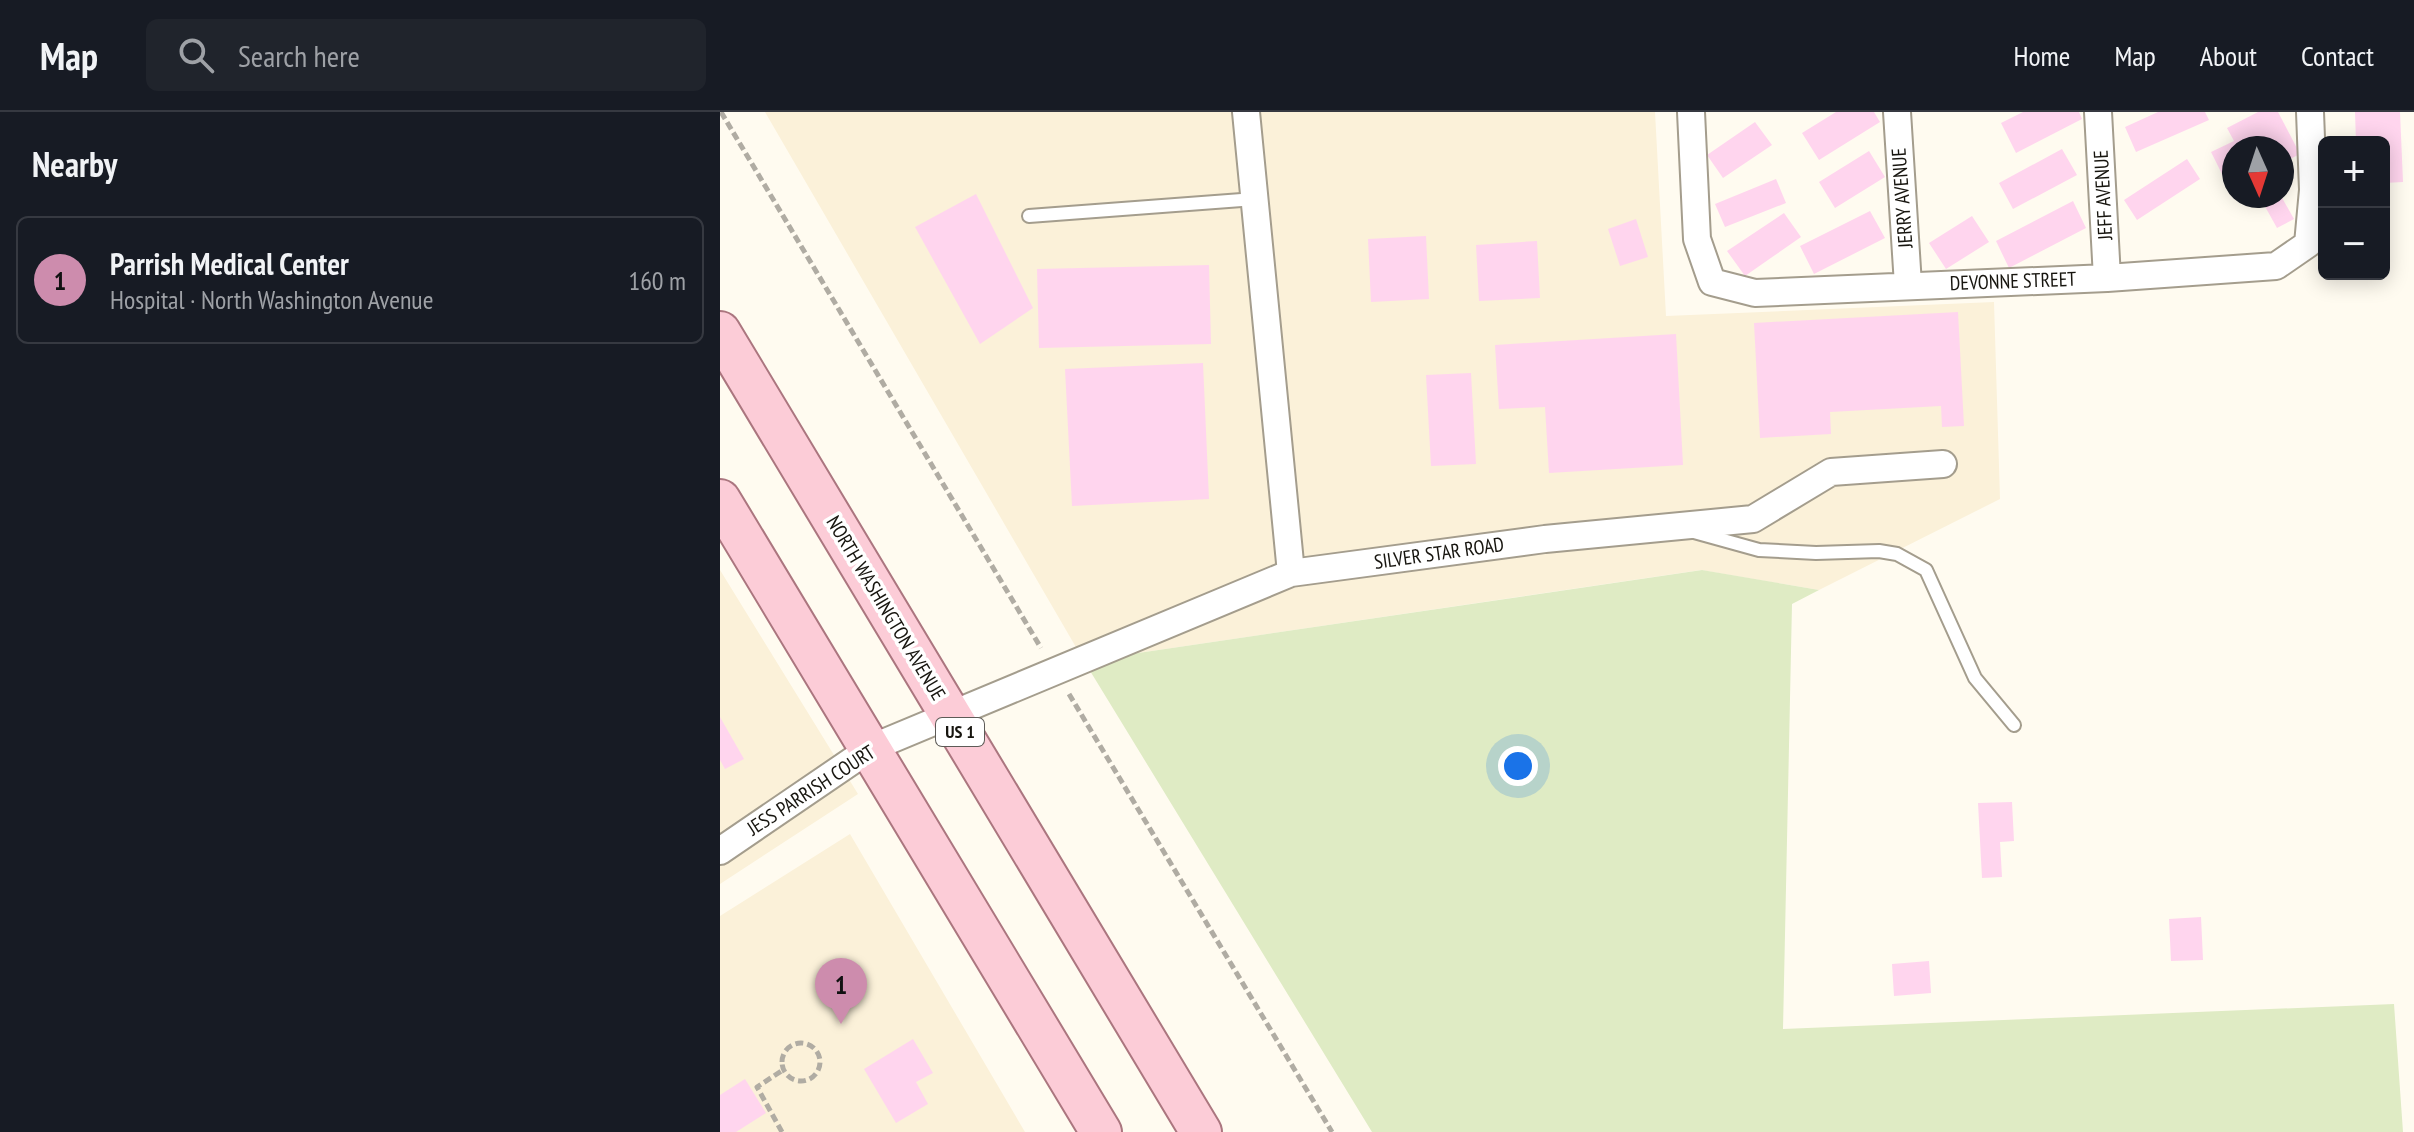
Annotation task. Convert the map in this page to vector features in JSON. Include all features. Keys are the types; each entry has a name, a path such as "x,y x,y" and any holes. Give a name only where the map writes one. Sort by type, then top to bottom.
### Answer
{"main road":[{"name":"NORTH WASHINGTON AVENUE","path":"720,332 1201,1132"},
{"path":"720,500 1101,1132"}],"street":[{"path":"1246,112 1291,573"},
{"name":"DEVONNE STREET","path":"1691,112 1697,239 1712,282 1755,293 2107,278 2276,266 2308,244 2313,190 2310,112"},
{"name":"JERRY AVENUE","path":"1897,112 1908,285"},
{"name":"JEFF AVENUE","path":"2098,112 2107,278"},
{"name":"SILVER STAR ROAD","path":"949,713 1291,573 1545,539 1753,519 1831,472 1943,464"},
{"name":"JESS PARRISH COURT","path":"720,851 871,748 949,713"}],"lane":[{"path":"1029,216 1255,199"},
{"path":"1676,526 1759,550 1888,552 1926,570 1975,678 2014,725"}],"path":[{"path":"721,112 1332,1132"},
{"path":"795,1043 808,1044 820,1057 819,1070 811,1079 798,1081 783,1070 782,1057 795,1043"},
{"path":"782,1132 757,1087 783,1070"}],"shaded area":[{"path":"765,112 1655,112 1666,316 1994,302 2000,499 1819,590 1701,570 1084,661"},
{"path":"720,570 858,794 720,884"},
{"path":"850,834 1025,1132 720,1132 720,916"}],"green space":[{"path":"1702,570 1819,590 1792,604 1783,1029 2394,1004 2403,1132 1372,1132 1084,661"}],"building":[{"path":"1836,112 1874,112 1880,122 1819,160 1802,133"},
{"path":"2023,112 2079,112 2082,119 2016,153 2001,123"},
{"path":"2158,112 2205,112 2209,120 2136,152 2125,127"},
{"path":"2258,112 2278,112 2291,136 2231,136 2227,128"},
{"path":"2355,112 2400,112 2403,182 2390,183 2390,136 2356,136"},
{"path":"1755,122 1772,145 1723,178 1707,155"},
{"path":"2294,143 2300,154 2294,157"},
{"path":"2222,147 2222,174 2211,152"},
{"path":"2062,149 2077,175 2013,209 1999,183"},
{"path":"1869,151 1885,177 1835,208 1819,182"},
{"path":"2187,159 2200,179 2137,220 2124,200"},
{"path":"1776,179 1786,203 1725,227 1715,204"},
{"path":"976,194 1033,308 980,344 915,227"},
{"path":"2073,201 2086,228 2009,268 1996,241"},
{"path":"2266,208 2288,208 2294,219 2277,228"},
{"path":"1870,211 1885,238 1814,274 1800,246"},
{"path":"1784,213 1801,237 1745,276 1727,251"},
{"path":"1972,216 1989,242 1946,269 1929,243"},
{"path":"1636,219 1648,257 1620,266 1608,229"},
{"path":"1426,236 1429,299 1371,302 1368,239"},
{"path":"1537,241 1540,298 1479,301 1476,245"},
{"path":"1209,265 1211,344 1039,348 1037,269"},
{"path":"1958,312 1964,426 1942,427 1941,406 1830,412 1831,434 1760,438 1754,323"},
{"path":"1676,334 1683,465 1549,473 1545,407 1499,409 1495,345"},
{"path":"1203,363 1209,499 1072,506 1065,369"},
{"path":"1471,373 1476,464 1431,466 1426,375"},
{"path":"720,717 744,759 725,769 720,760"},
{"path":"2012,802 2014,841 2000,842 2002,877 1982,878 1978,803"},
{"path":"2201,917 2203,960 2171,961 2169,919"},
{"path":"1929,961 1931,993 1894,996 1892,964"},
{"path":"913,1039 933,1073 916,1082 928,1104 896,1123 864,1069"},
{"path":"745,1079 766,1113 736,1132 720,1132 720,1095"}],"place":[{"name":"Parrish Medical Center","path":"841,1024"}]}
